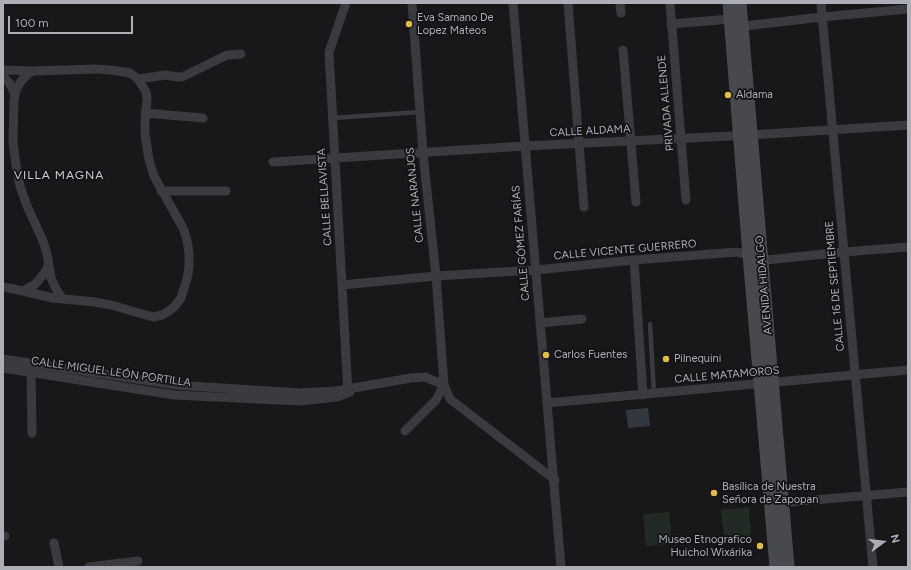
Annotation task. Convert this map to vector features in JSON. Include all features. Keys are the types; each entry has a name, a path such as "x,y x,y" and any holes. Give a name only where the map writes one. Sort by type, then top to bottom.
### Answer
{"main road":[{"name":"AVENIDA HIDALGO","path":"729,3 735,24 777,503 788,567"},
{"name":"AVENIDA HIDALGO","path":"735,24 740,3"},
{"name":"AVENIDA HIDALGO","path":"776,567 777,503"}],"street":[{"name":"CALLE BELLAVISTA","path":"346,3 329,52 348,391"},
{"name":"CALLE NARANJOS","path":"412,3 423,153 436,276 444,385"},
{"name":"CALLE GÓMEZ FARÍAS","path":"513,3 562,567"},
{"path":"568,3 584,207"},
{"path":"620,3 621,13"},
{"name":"PRIVADA ALLENDE","path":"670,3 686,200"},
{"name":"CALLE 16 DE SEPTIEMBRE","path":"821,3 873,567"},
{"path":"671,24 735,24 908,10"},
{"path":"623,50 636,202"},
{"path":"138,79 165,75 182,77 227,55 241,54"},
{"path":"3,70 34,71 96,69 130,73 138,79 146,92 147,98 145,113 146,144 149,160 161,191 183,228 189,253 189,265 181,298 175,306 162,315 153,317 111,305 52,298 3,287"},
{"path":"34,71 21,80 16,90 14,100 13,142 20,186 27,206 43,240 53,284 63,299"},
{"path":"3,76 10,84 15,95"},
{"path":"145,113 203,118"},
{"name":"CALLE ALDAMA","path":"273,162 525,146 908,125"},
{"path":"161,191 226,192"},
{"name":"CALLE VICENTE GUERRERO","path":"342,285 436,276 536,270 634,260 737,252 766,260 908,247"},
{"path":"634,260 644,394"},
{"path":"23,291 38,281 46,271 48,265"},
{"path":"540,323 582,319"},
{"name":"CALLE MIGUEL LEÓN PORTILLA","path":"3,359 176,385 300,393 336,390 348,391"},
{"path":"31,363 32,433"},
{"name":"CALLE MIGUEL LEÓN PORTILLA","path":"3,368 174,395 300,401 337,397 358,387 411,378 425,377 444,385"},
{"name":"CALLE MATAMOROS","path":"547,403 908,370"},
{"path":"174,395 176,385"},
{"path":"405,431 436,400 444,385"},
{"path":"444,385 450,399 554,480"},
{"path":"777,503 908,492"},
{"path":"54,543 59,567"},
{"path":"90,567 138,561"}],"lane":[{"path":"332,118 420,112"},
{"path":"650,324 654,394"}],"shaded area":[{"path":"648,408 650,426 628,428 626,410"},
{"path":"749,507 751,536 724,539 721,510"},
{"path":"669,512 672,544 646,546 643,514"}],"place":[{"name":"Eva Samano De Lopez Mateos","path":"409,24"},
{"name":"Aldama","path":"728,95"},
{"name":"Carlos Fuentes","path":"546,355"},
{"name":"Pilnequini","path":"666,359"},
{"name":"Basílica de Nuestra Señora de Zapopan","path":"714,493"},
{"name":"Museo Etnografico Huichol Wixárika","path":"760,546"}],"district":[{"name":"VILLA MAGNA","path":"59,175"}]}
